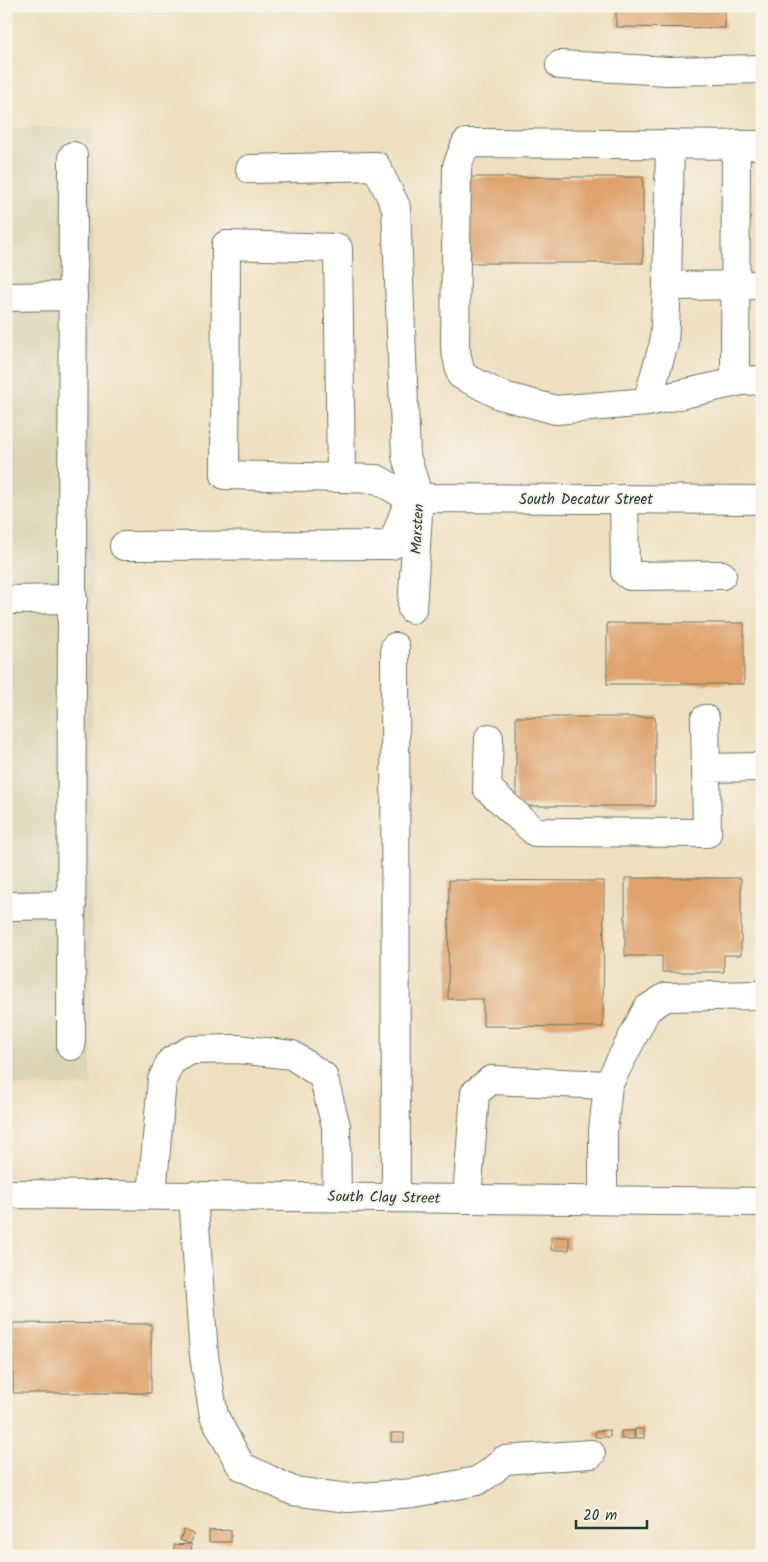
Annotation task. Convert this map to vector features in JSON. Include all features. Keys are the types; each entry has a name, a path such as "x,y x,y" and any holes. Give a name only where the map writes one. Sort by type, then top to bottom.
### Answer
{"street":[{"path":"560,66 669,71 762,69"},
{"path":"466,143 749,145 749,285 735,375 751,380 648,402 556,410 500,395 461,375 455,347 457,166 466,143"},
{"path":"648,402 664,343 670,144"},
{"path":"71,1046 73,156"},
{"name":"Marsten","path":"250,168 376,166 396,207 406,456 415,498 412,609"},
{"path":"124,546 392,545 415,498 377,479 226,475 226,245 338,248 341,478"},
{"path":"667,286 749,285"},
{"path":"6,297 73,296"},
{"name":"South Decatur Street","path":"415,498 762,500"},
{"path":"624,499 625,572 630,576 722,575"},
{"path":"6,600 73,599"},
{"path":"396,647 396,1198"},
{"path":"488,738 487,788 535,832 707,833 705,719"},
{"path":"706,768 762,767"},
{"path":"6,906 72,905"},
{"path":"602,1199 602,1132 608,1085 648,1010 666,997 762,995"},
{"path":"152,1194 162,1080 171,1061 191,1050 236,1049 292,1055 322,1076 336,1126 338,1197"},
{"path":"467,1198 475,1093 491,1080 608,1085"},
{"name":"South Clay Street","path":"6,1194 152,1194 762,1202"},
{"path":"193,1195 205,1365 214,1416 241,1466 293,1491 348,1498 414,1493 477,1481 504,1460 591,1454"}],"shaded area":[{"path":"6,128 93,128 91,1086 6,1086"}],"building":[{"path":"616,6 725,6 725,28 616,27"},
{"path":"462,177 643,177 643,263 462,263"},
{"path":"607,623 744,623 744,684 607,684"},
{"path":"516,717 655,717 655,806 516,806"},
{"path":"625,878 741,878 741,955 724,955 724,972 662,972 662,956 625,956"},
{"path":"449,880 604,881 603,1027 483,1026 483,999 448,999"},
{"path":"551,1237 569,1237 569,1250 551,1250"},
{"path":"13,1323 151,1324 151,1393 13,1393"},
{"path":"635,1429 644,1429 644,1438 635,1438"},
{"path":"610,1430 610,1437 595,1437 595,1431"},
{"path":"621,1431 634,1431 634,1439 621,1439"},
{"path":"391,1433 404,1433 404,1442 391,1442"},
{"path":"184,1530 194,1534 190,1544 180,1540"},
{"path":"231,1530 231,1542 209,1542 209,1531"},
{"path":"191,1544 192,1554 174,1555 174,1545"},
{"path":"266,1552 304,1553 304,1556 266,1556"}]}
